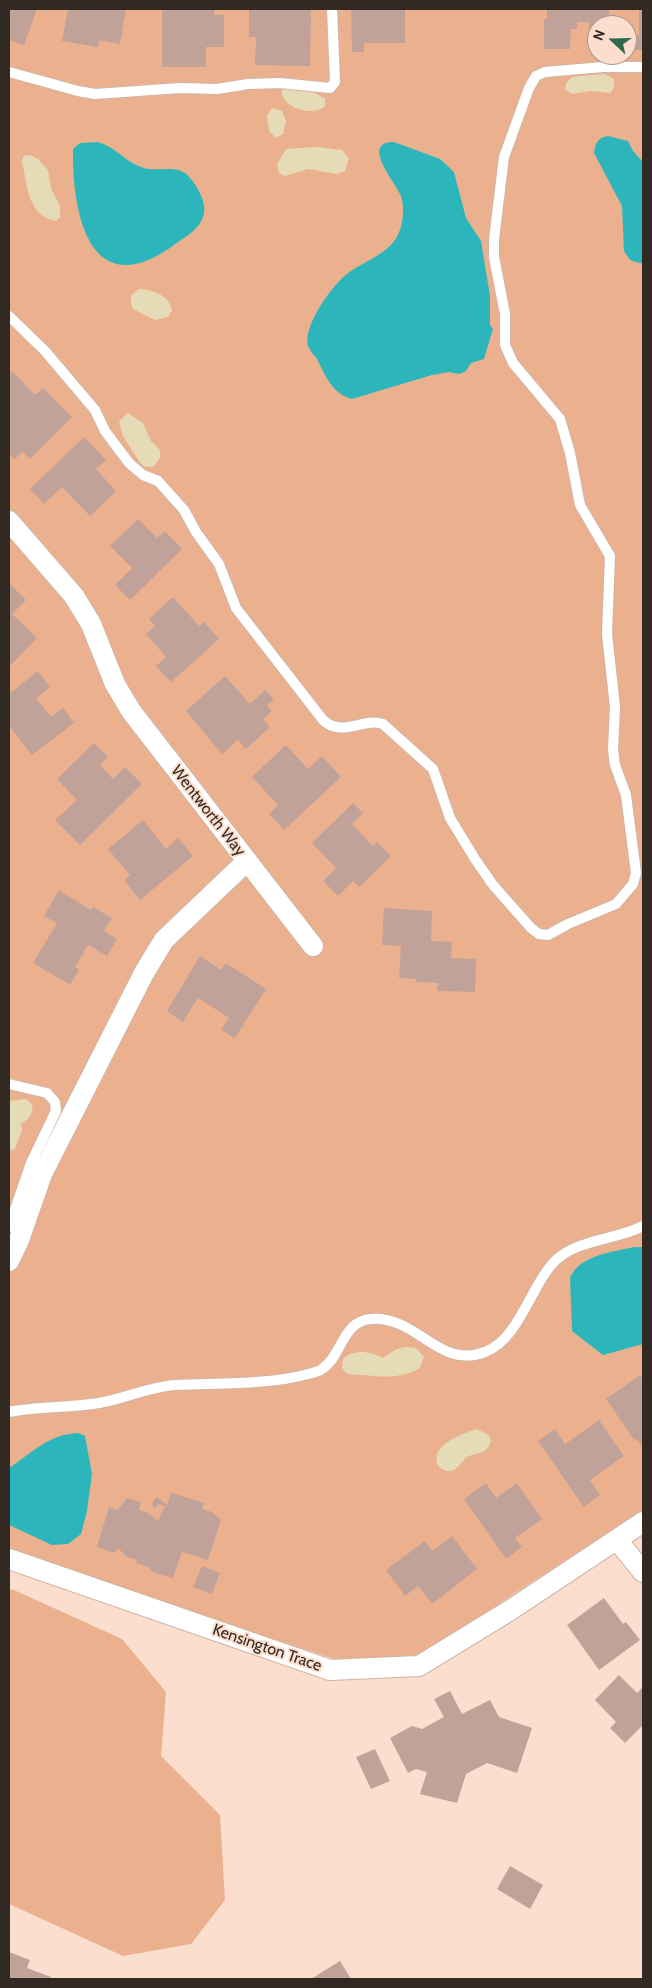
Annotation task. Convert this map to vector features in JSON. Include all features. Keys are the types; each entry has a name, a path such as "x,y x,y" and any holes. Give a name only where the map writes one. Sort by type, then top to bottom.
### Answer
{"street":[{"name":"Wentworth Way","path":"9,521 74,596 91,624 115,684 131,711 247,861 164,940 144,973 42,1174 19,1240 9,1260"},
{"path":"247,861 313,946"},
{"name":"Kensington Trace","path":"9,1558 330,1670 419,1666 643,1522"},
{"path":"617,1540 643,1572"}],"lane":[{"path":"9,72 95,94 180,88 217,90 248,84 280,83 330,88 335,82 332,9"},
{"path":"9,316 45,351 95,410 105,431 129,464 143,475 158,481 184,510 196,532 222,568 236,608 322,720 331,726 340,728 373,722 383,724 430,765 438,778 450,818 478,864 531,928 539,934 548,936 568,924 606,910 621,899 636,878 634,850 624,788 615,765 613,750 615,707 607,634 610,556 580,505 574,482 570,453 560,419 513,363 507,352 494,239 505,151 529,88 536,76 545,72 589,68 643,67"},
{"path":"9,1084 47,1093 55,1102 56,1111 31,1163 9,1227"},
{"path":"9,1412 98,1403 175,1385 222,1384 301,1376 322,1369 350,1329 368,1319 385,1321 412,1329 453,1355 480,1354 491,1350 505,1337 545,1275 560,1257 575,1249 643,1226"}],"shaded area":[{"path":"9,9 643,9 643,1510 503,1601 419,1666 334,1659 9,1552"},
{"path":"9,1589 122,1639 166,1692 161,1756 220,1815 225,1900 191,1944 123,1956 9,1904"}],"sand":[{"path":"604,74 614,79 614,87 611,93 590,91 572,94 565,89 566,83 572,77"},
{"path":"282,88 310,90 325,99 325,106 313,111 298,109 285,101 282,95"},
{"path":"272,108 282,111 286,121 283,134 276,138 269,131 267,116"},
{"path":"317,147 342,150 349,158 345,171 337,174 308,169 285,176 279,173 277,164 286,149"},
{"path":"30,155 38,159 48,170 51,188 60,206 60,217 56,221 41,214 32,202 22,162 24,156"},
{"path":"139,289 155,292 164,297 172,310 168,317 155,320 133,309 131,298"},
{"path":"128,413 143,423 151,441 160,450 160,458 154,466 146,467 141,464 123,436 119,421"},
{"path":"26,1099 32,1104 32,1113 29,1118 21,1123 22,1130 15,1149 9,1151 9,1101"},
{"path":"406,1347 416,1348 424,1357 420,1368 413,1372 385,1377 346,1373 342,1368 343,1359 357,1352 373,1354 382,1358 397,1349"},
{"path":"477,1429 489,1435 491,1441 487,1449 466,1458 452,1471 446,1471 439,1467 436,1460 442,1447 456,1437"}],"water":[{"path":"608,136 628,141 633,151 643,162 643,264 630,260 624,251 622,206 594,153 598,142"},
{"path":"98,142 110,147 138,166 149,169 176,169 185,173 196,186 204,203 204,213 196,228 174,245 146,261 123,265 105,259 92,244 82,224 74,174 73,149 80,143"},
{"path":"394,142 440,159 454,172 466,218 481,241 490,296 490,325 493,329 484,359 471,363 466,371 459,374 449,372 432,375 352,399 345,397 331,384 310,350 307,340 313,319 334,287 348,273 387,248 393,243 399,233 403,217 401,196 380,156 380,149 384,144"},
{"path":"634,1247 643,1247 643,1344 603,1355 572,1331 570,1278 574,1270 589,1259"},
{"path":"78,1433 85,1436 92,1474 87,1511 81,1534 68,1544 52,1545 9,1525 9,1468 49,1441 68,1434"}],"building":[{"path":"9,9 37,9 24,45 9,40"},
{"path":"68,9 126,9 120,44 99,40 98,47 62,41"},
{"path":"162,9 214,9 214,15 224,15 224,47 206,47 206,67 162,67"},
{"path":"249,9 311,9 310,66 255,65 256,37 249,37"},
{"path":"351,9 405,9 405,43 364,43 364,52 352,52"},
{"path":"547,9 609,9 609,15 587,15 587,22 577,22 577,29 571,29 570,49 544,49 544,19 547,19"},
{"path":"639,9 643,9 643,50 637,50 637,35 639,35"},
{"path":"12,371 35,395 43,388 72,417 30,459 22,452 15,459 9,454 9,374"},
{"path":"84,437 106,460 96,469 116,491 90,516 62,487 44,504 30,489"},
{"path":"138,519 157,538 165,531 182,549 130,600 115,585 132,568 110,546"},
{"path":"9,583 26,600 12,614 37,638 9,667"},
{"path":"173,597 199,626 204,622 219,639 171,682 156,666 166,657 146,634 155,626 149,619"},
{"path":"38,671 50,687 36,698 51,717 63,708 74,723 32,755 9,726 9,694"},
{"path":"225,676 250,704 265,690 274,699 267,706 272,711 263,719 270,727 246,749 238,740 222,754 186,711"},
{"path":"94,743 108,757 100,765 113,779 125,767 142,784 80,845 55,820 77,800 57,779"},
{"path":"286,745 308,769 322,756 341,777 284,830 269,814 278,805 252,777"},
{"path":"353,803 363,813 352,824 373,846 377,842 391,856 359,887 353,881 338,896 323,881 336,868 312,843"},
{"path":"143,820 166,849 178,838 193,856 140,900 124,880 130,875 108,849"},
{"path":"59,890 91,910 93,907 112,918 104,931 117,939 107,956 88,945 75,967 79,970 70,985 33,963 57,923 44,916"},
{"path":"384,908 432,911 431,941 452,942 451,958 476,959 475,992 437,991 438,983 416,982 416,979 399,978 401,946 382,945"},
{"path":"200,956 221,970 226,963 266,989 235,1038 221,1030 229,1018 198,998 183,1022 167,1011"},
{"path":"640,1375 643,1380 643,1448 637,1439 635,1441 606,1399"},
{"path":"599,1420 624,1456 590,1480 600,1495 584,1507 538,1441 555,1429 565,1444"},
{"path":"486,1483 496,1498 517,1483 542,1519 515,1538 522,1547 506,1559 464,1499"},
{"path":"171,1493 204,1503 202,1509 212,1512 221,1520 208,1560 182,1552 173,1578 152,1572 148,1567 136,1563 137,1560 127,1557 118,1548 114,1553 97,1547 109,1507 118,1510 127,1498 141,1502 139,1510 148,1513 158,1521 165,1506 158,1504 155,1508 151,1505 157,1497 167,1505"},
{"path":"452,1536 477,1569 432,1604 418,1586 405,1596 386,1570 425,1541 432,1551"},
{"path":"202,1566 220,1573 212,1594 193,1587"},
{"path":"604,1598 623,1624 626,1622 640,1640 599,1670 567,1625"},
{"path":"619,1675 637,1693 643,1687 643,1725 625,1743 610,1728 616,1722 595,1700"},
{"path":"450,1691 462,1714 490,1700 499,1717 532,1728 517,1773 487,1763 466,1774 457,1803 420,1794 427,1772 416,1769 408,1773 390,1738 412,1726 422,1729 444,1717 434,1699"},
{"path":"375,1749 390,1781 371,1789 356,1757"},
{"path":"510,1866 543,1885 530,1909 497,1889"},
{"path":"9,1952 30,1960 27,1968 51,1977 50,1979 9,1979"},
{"path":"340,1961 351,1979 311,1979"}]}
